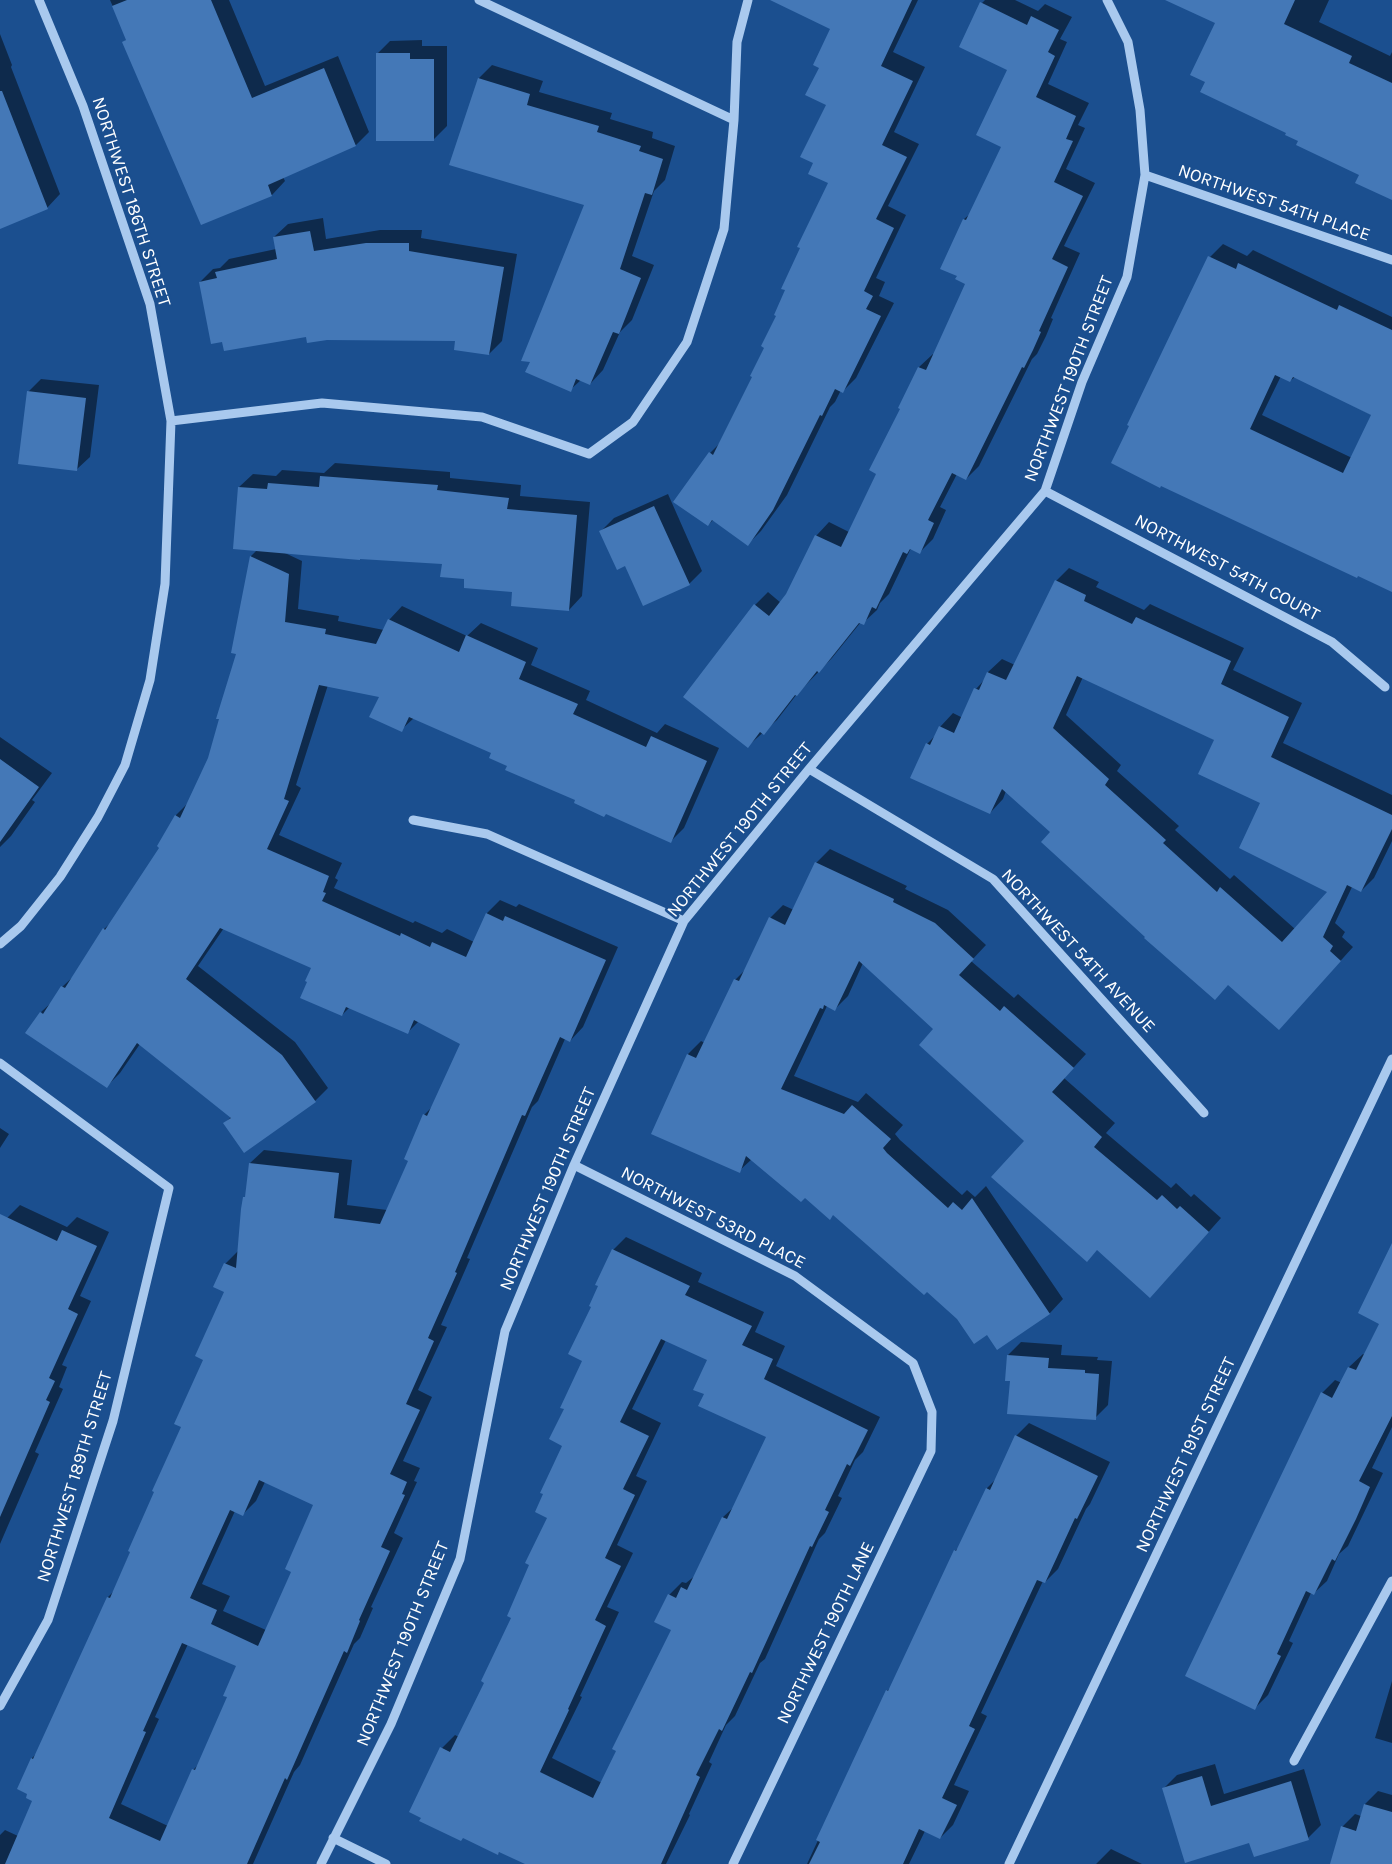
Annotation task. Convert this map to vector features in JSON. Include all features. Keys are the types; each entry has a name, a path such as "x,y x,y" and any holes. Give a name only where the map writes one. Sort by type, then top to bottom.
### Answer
{"street":[{"name":"NORTHWEST 186TH STREET","path":"0,944 21,926 60,877 98,817 125,765 150,680 165,584 171,421 150,304 83,106 39,0"},
{"path":"479,0 734,120"},
{"path":"171,421 322,403 482,417 589,454 633,422 687,342 724,229 734,120 737,42 748,0"},
{"name":"NORTHWEST 190TH STREET","path":"321,1864 391,1724 460,1559 505,1331 574,1165 684,920 809,769 1045,491 1082,382 1127,276 1145,175 1140,110 1128,42 1107,0"},
{"name":"NORTHWEST 54TH PLACE","path":"1145,175 1392,260"},
{"name":"NORTHWEST 54TH COURT","path":"1045,491 1332,642 1385,687"},
{"name":"NORTHWEST 54TH AVENUE","path":"809,769 993,879 1204,1112"},
{"path":"413,820 487,834 684,920"},
{"name":"NORTHWEST 191ST STREET","path":"1009,1864 1392,1059"},
{"name":"NORTHWEST 189TH STREET","path":"0,1063 169,1188 113,1421 48,1620 0,1706"},
{"name":"NORTHWEST 53RD PLACE","path":"574,1165 795,1276 913,1364 932,1412"},
{"name":"NORTHWEST 190TH LANE","path":"733,1864 931,1451 932,1412"},
{"path":"1294,1761 1389,1594 1392,1581"},
{"path":"333,1838 386,1864"}],"building":[{"path":"127,0 211,0 252,98 324,68 356,146 268,185 272,196 201,225 122,42 126,40 112,6"},
{"path":"770,0 912,0 881,66 913,81 882,145 907,157 876,219 894,228 864,291 873,296 866,309 881,316 843,393 835,389 773,510 748,546 712,520 708,526 673,502 709,452 713,455 752,377 750,376 764,348 761,346 776,316 774,315 785,290 781,289 800,248 797,247 828,183 808,174 813,163 800,157 826,105 805,95 819,68 813,65 830,29"},
{"path":"1165,0 1295,0 1284,24 1352,56 1349,63 1392,83 1392,200 1355,183 1359,175 1296,145 1298,141 1285,135 1286,133 1200,92 1205,82 1190,75 1215,23"},
{"path":"980,2 1027,25 1031,16 1059,30 1048,52 1055,56 1036,97 1076,116 1066,139 1073,141 1054,182 1083,196 1052,259 1068,267 1039,331 1041,332 1033,350 1024,368 1022,367 966,480 952,473 928,520 934,523 920,554 910,549 907,554 903,552 876,609 872,607 864,625 859,623 819,673 817,671 797,696 795,695 764,735 760,732 748,748 683,697 754,604 769,616 786,594 815,535 841,547 876,474 869,470 900,409 898,408 918,367 926,370 965,284 955,279 957,276 940,269 963,219 966,220 1001,147 976,135 1007,70 959,47"},
{"path":"376,53 410,53 410,59 434,59 434,141 376,141"},
{"path":"478,78 530,94 527,105 599,126 597,132 641,146 639,151 663,159 652,195 645,193 620,269 641,278 619,334 613,332 590,385 576,379 571,392 525,372 530,362 521,361 584,205 449,165"},
{"path":"0,91 2,91 48,209 0,229"},
{"path":"310,231 314,251 366,243 409,243 409,251 504,267 489,355 454,350 455,341 327,340 307,343 306,337 224,351 222,342 211,344 199,282 217,278 215,272 277,259 273,237"},
{"path":"1208,256 1236,269 1238,263 1337,310 1339,305 1392,330 1392,592 1358,576 1357,578 1161,486 1160,488 1111,463 1129,426 1127,425","holes":["1275,375 1290,382 1293,377 1371,415 1343,473 1250,429"]},
{"path":"27,391 86,398 77,471 18,464"},
{"path":"320,476 438,485 437,490 509,498 507,509 577,515 569,611 511,606 512,592 464,588 464,579 440,577 442,564 360,560 233,549 238,487 267,489 268,483 319,487"},
{"path":"654,506 690,585 643,606 625,566 617,570 599,531"},
{"path":"250,556 289,574 285,622 326,629 325,634 376,644 388,619 459,652 466,635 526,662 519,679 578,704 573,714 646,747 651,736 707,761 671,843 606,814 604,817 574,803 575,800 505,770 507,766 489,758 491,753 409,717 402,732 369,717 379,697 319,685 284,799 289,801 267,849 329,876 323,892 326,893 322,901 400,936 401,933 430,947 432,942 466,957 486,913 503,921 505,916 606,960 570,1042 560,1037 525,1116 522,1115 428,1338 434,1341 406,1404 420,1410 390,1474 407,1482 402,1494 405,1495 381,1547 390,1551 359,1620 347,1653 344,1651 287,1780 285,1778 247,1864 5,1864 32,1801 26,1798 27,1794 17,1789 31,1758 33,1759 107,1597 110,1598 154,1492 152,1491 181,1427 174,1424 203,1360 195,1356 224,1292 213,1287 224,1263 236,1268 241,1209 243,1197 245,1197 249,1163 339,1173 334,1218 380,1224 408,1161 404,1159 423,1114 427,1116 460,1044 414,1020 408,1034 346,1007 342,1016 300,998 311,968 220,928 186,979 282,1055 316,1102 244,1153 223,1123 231,1118 137,1043 107,1088 25,1033 40,1012 43,1014 61,986 65,988 103,928 105,930 159,848 157,846 175,815 180,818 208,758 219,719 216,719 236,654 231,653","holes":["259,1480 313,1505 285,1569 291,1572 258,1646 211,1624 217,1610 190,1598 230,1510 243,1516","182,1643 236,1666 223,1696 227,1697 195,1770 192,1769 160,1841 109,1818 146,1732 143,1731"]},
{"path":"1055,580 1086,595 1084,601 1132,624 1136,617 1231,661 1221,684 1289,717 1271,757 1392,815 1392,829 1361,892 1347,885 1323,937 1333,946 1330,951 1341,961 1279,1030 1228,985 1215,1000 1144,938 1041,842 1050,832 1002,789 990,814 910,778 926,743 930,745 939,726 954,733 974,688 979,690 987,672 1006,680","holes":["1077,676 1214,740 1198,774 1260,803 1239,848 1327,892 1282,942 1220,887 1217,892 1163,843 1166,840 1105,785 1109,779 1053,728"]},
{"path":"0,759 39,787 0,842"},
{"path":"815,862 894,899 893,902 935,923 974,959 959,975 1000,1011 1004,1006 1074,1068 1052,1092 1102,1137 1094,1147 1157,1200 1162,1195 1177,1209 1180,1206 1209,1232 1150,1298 1097,1250 1087,1262 991,1177 1024,1141 919,1045 933,1029 859,961 835,1011 824,1005 823,1009 820,1008 781,1089 844,1114 852,1105 891,1139 883,1148 887,1153 948,1208 953,1202 962,1210 972,1198 1050,1314 997,1350 987,1335 974,1344 957,1319 927,1292 924,1295 833,1215 830,1220 805,1198 801,1202 746,1156 740,1173 651,1134 687,1054 696,1058 734,979 739,981 769,917 785,925"},
{"path":"0,1214 57,1241 62,1230 97,1246 68,1309 78,1314 49,1378 55,1381 46,1400 50,1402 0,1517"},
{"path":"1392,1243 1392,1416 1359,1481 1370,1487 1356,1519 1335,1561 1332,1559 1314,1595 1306,1591 1277,1654 1281,1656 1255,1710 1185,1676 1321,1392 1332,1398 1348,1367 1356,1370 1379,1324 1358,1313"},
{"path":"612,1249 690,1286 685,1295 752,1326 742,1345 773,1359 764,1379 868,1430 850,1466 847,1464 825,1510 829,1512 812,1547 810,1546 752,1673 750,1672 722,1731 719,1729 696,1775 700,1777 661,1864 525,1864 499,1852 498,1855 463,1838 461,1841 419,1821 421,1818 409,1812 440,1747 450,1752 484,1683 481,1681 511,1618 507,1616 529,1565 525,1563 547,1518 535,1512 543,1494 540,1493 562,1446 549,1439 564,1409 560,1408 582,1361 568,1354 591,1307 589,1306 598,1286 595,1285","holes":["661,1339 707,1360 693,1390 704,1394 698,1406 766,1437 727,1519 722,1517 687,1590 681,1587 676,1598 668,1594 654,1622 671,1630 612,1749 616,1751 593,1798 540,1772 606,1626 595,1620 621,1566 605,1558 635,1495 623,1489 649,1436 620,1422"]},
{"path":"1007,1355 1049,1358 1048,1368 1085,1370 1085,1373 1099,1374 1096,1420 1007,1414 1010,1381 1005,1381"},
{"path":"1015,1435 1098,1476 1077,1519 1075,1518 1045,1583 1037,1580 969,1726 975,1729 942,1798 957,1805 940,1839 919,1829 903,1864 809,1864 820,1842 816,1840 886,1690 888,1691 954,1550 956,1551 986,1488 990,1490"},
{"path":"1202,1776 1211,1806 1291,1781 1309,1840 1254,1857 1249,1843 1185,1863 1162,1788"},
{"path":"1364,1804 1392,1812 1392,1864 1330,1864 1341,1826 1356,1831"}]}
